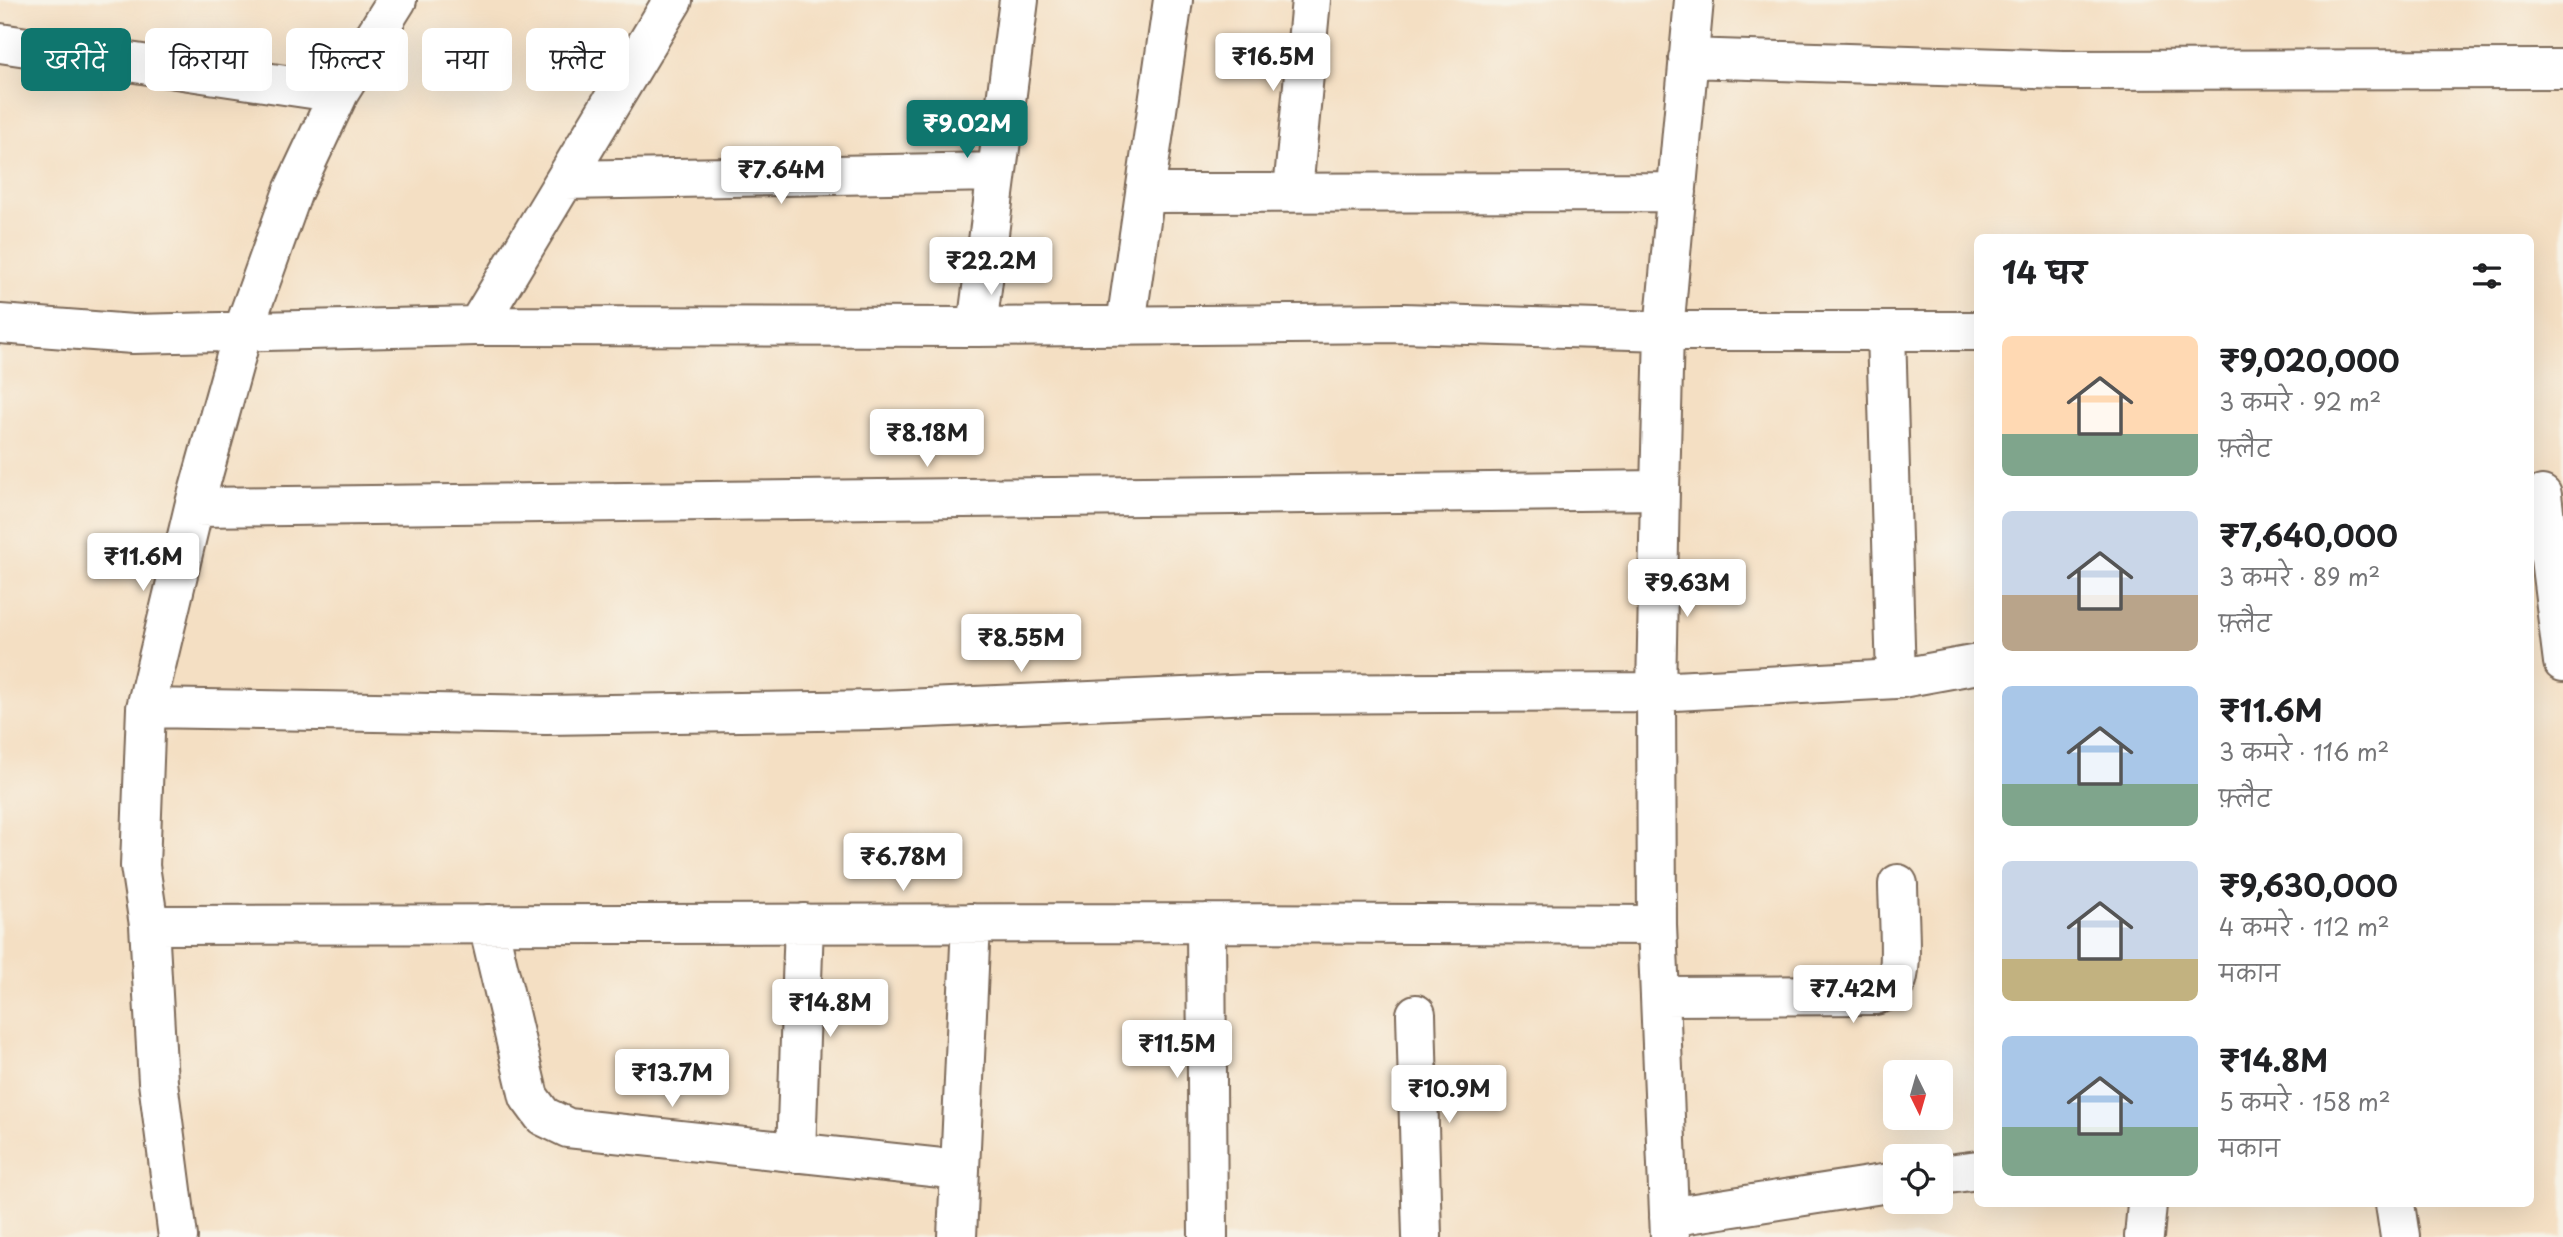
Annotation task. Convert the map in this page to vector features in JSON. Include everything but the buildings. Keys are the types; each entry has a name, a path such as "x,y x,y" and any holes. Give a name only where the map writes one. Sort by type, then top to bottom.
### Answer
{"street":[{"path":"178,1237 158,1082 149,925 140,866 146,708 194,506 243,331 293,191 340,93 397,0"},
{"path":"477,326 673,0"},
{"path":"977,327 1019,0"},
{"path":"1126,324 1173,0"},
{"path":"1293,191 1311,0"},
{"path":"1694,0 1664,331 1656,692 1657,925 1670,1227 1883,1184"},
{"path":"0,43 340,93"},
{"path":"1688,58 2063,70 2563,69"},
{"path":"565,180 996,172"},
{"path":"1145,192 1677,192"},
{"path":"0,324 133,334 477,326 977,327 1402,323 1664,331 1974,331"},
{"path":"1886,331 1896,679"},
{"path":"194,506 1660,491"},
{"path":"2545,494 2563,662"},
{"path":"146,708 546,715 880,710 1253,694 1656,692 1896,679 1974,665"},
{"path":"1660,996 1875,995 1889,991 1897,980 1899,964 1898,884"},
{"path":"796,1153 804,923"},
{"path":"957,1237 971,923"},
{"path":"1206,923 1208,1237"},
{"path":"488,924 529,1097 543,1116 568,1128 960,1170"},
{"path":"149,925 1657,925"},
{"path":"1416,1014 1422,1237"},
{"path":"1953,1173 1974,1171"},
{"path":"2144,1237 2147,1207"},
{"path":"2395,1207 2400,1237"}]}
